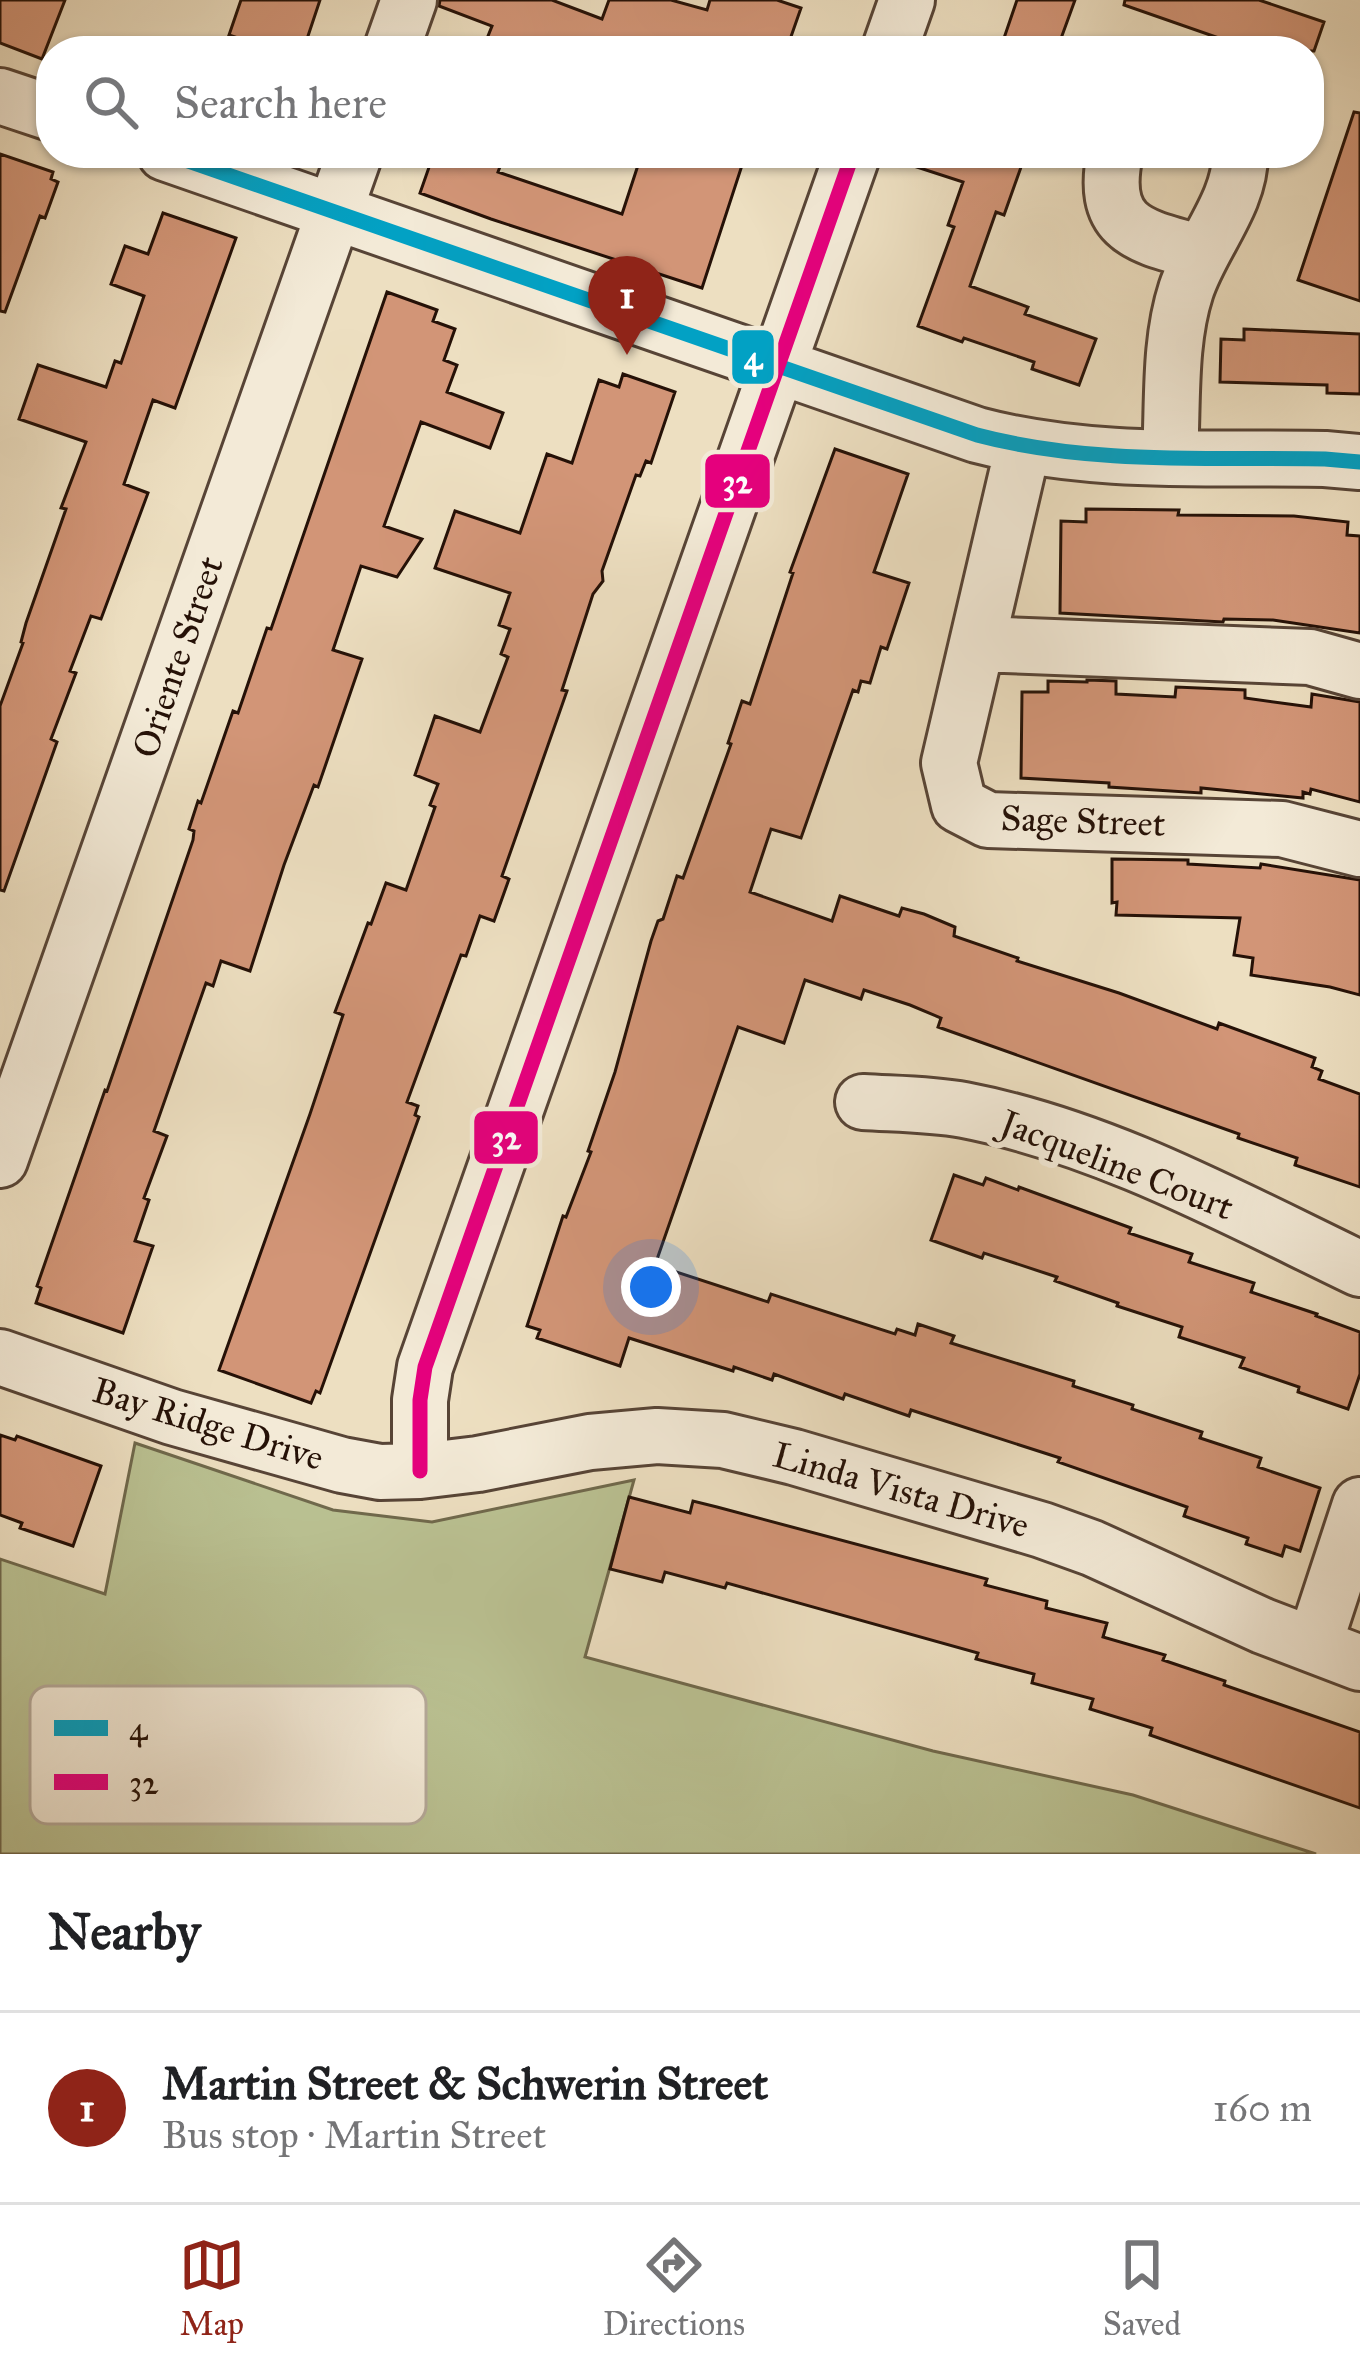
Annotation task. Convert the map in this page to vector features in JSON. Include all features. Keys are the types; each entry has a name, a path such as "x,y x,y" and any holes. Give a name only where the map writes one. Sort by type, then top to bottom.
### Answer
{"street":[{"path":"396,36 409,0"},
{"path":"894,36 907,0"},
{"path":"0,96 36,108"},
{"path":"208,168 1023,447 1073,453 1360,462"},
{"name":"Oriente Street","path":"0,1160 351,168"},
{"path":"420,1471 425,1367 848,168"},
{"path":"1112,168 1113,202 1122,219 1140,236 1202,253"},
{"path":"1170,456 1180,316 1202,253 1235,188 1238,168"},
{"name":"Sage Street","path":"1023,447 949,763 959,805 988,820 1282,829 1360,849"},
{"path":"977,644 1310,657 1360,671"},
{"name":"Jacqueline Court","path":"862,1102 961,1110 1071,1140 1198,1191 1360,1269"},
{"name":"Bay Ridge Drive","path":"0,1357 172,1417 342,1465 380,1472 420,1471"},
{"name":"Linda Vista Drive","path":"420,1471 590,1442 657,1436 723,1440 794,1456 1042,1530 1337,1654"},
{"path":"1337,1654 1360,1505"}],"green space":[{"path":"135,1443 333,1510 432,1522 634,1480 585,1657 933,1751 1133,1795 1316,1854 0,1854 0,1559 105,1594"}],"building":[{"path":"0,0 65,0 51,36 36,36 36,57 0,43"},
{"path":"241,0 320,0 308,36 229,35"},
{"path":"440,0 552,0 602,19 609,0 671,0 707,10 710,0 777,0 801,8 791,36 488,36 492,26 439,6"},
{"path":"1017,0 1075,0 1062,36 1005,36"},
{"path":"1125,0 1259,0 1324,22 1319,36 1213,36 1124,5"},
{"path":"1354,112 1360,113 1360,301 1298,280"},
{"path":"0,154 53,172 51,179 58,182 45,218 40,216 5,312 0,311"},
{"path":"429,168 499,168 498,172 622,214 637,168 741,168 702,288 420,193"},
{"path":"920,168 1021,168 1004,215 996,212 970,286 1028,307 1025,314 1096,339 1079,385 1032,369 1034,362 918,326 954,227 948,225 963,182"},
{"path":"163,213 236,238 175,408 153,400 124,484 148,493 101,619 91,616 70,671 76,673 51,739 57,742 4,891 0,890 0,706 86,442 19,419 38,365 106,387 115,361 121,363 144,296 111,284 125,246 148,254"},
{"path":"387,292 437,310 433,321 455,329 444,360 457,365 447,392 503,413 490,448 421,422 384,526 422,539 397,577 361,566 333,650 362,659 318,787 314,785 284,865 250,971 221,961 213,986 206,983 154,1131 167,1136 144,1198 149,1200 135,1241 153,1246 123,1333 36,1303 41,1288 37,1286 193,840 194,831 189,829 198,801 201,803 233,711 238,713 267,628 271,629"},
{"path":"1244,329 1360,334 1360,394 1327,393 1327,385 1220,382 1221,339 1244,340"},
{"path":"623,374 675,392 651,463 646,461 640,476 636,475 602,571 603,581 593,594 562,690 567,691 502,876 509,879 494,921 480,916 466,956 461,955 407,1102 418,1106 415,1115 419,1117 320,1393 316,1391 311,1403 219,1370 343,1015 335,1012 368,923 386,883 406,890 435,807 430,805 438,784 415,775 435,716 480,732 508,657 501,654 510,629 499,625 510,593 435,568 455,511 520,533 547,454 572,463 599,380 619,387"},
{"path":"835,449 908,474 874,572 909,583 870,683 861,681 858,692 853,690 801,838 771,829 750,892 832,921 840,896 899,916 902,908 924,914 955,927 954,936 1017,961 1315,1058 1312,1067 1322,1071 1319,1079 1360,1094 1360,1187 1295,1165 1297,1158 1238,1138 1239,1134 938,1027 941,1018 910,1005 864,990 861,999 805,980 784,1043 738,1027 655,1265 768,1302 771,1294 895,1334 897,1329 915,1335 918,1324 954,1336 951,1343 1074,1381 1073,1386 1133,1405 1132,1409 1202,1432 1200,1438 1261,1458 1258,1467 1320,1488 1300,1551 1285,1546 1282,1556 1246,1544 1248,1538 1184,1516 1187,1507 1058,1462 1060,1458 911,1410 909,1416 774,1374 772,1380 734,1367 733,1371 629,1338 620,1366 537,1338 540,1330 527,1326 563,1216 591,1152 658,921 663,919 677,876 683,878 742,701 750,704 790,572"},
{"path":"1086,509 1179,510 1178,515 1294,516 1348,522 1347,535 1360,536 1360,633 1273,620 1223,622 1060,613 1061,521 1086,522"},
{"path":"1048,681 1116,681 1116,694 1175,697 1176,687 1245,690 1245,698 1311,707 1312,694 1360,702 1360,802 1311,789 1310,794 1303,792 1303,798 1021,778 1022,692 1048,692"},
{"path":"1112,859 1188,860 1188,864 1260,868 1261,864 1360,880 1360,995 1251,975 1253,958 1234,955 1240,918 1116,915"},
{"path":"954,1175 983,1185 986,1178 1019,1187 1131,1228 1129,1233 1192,1254 1189,1262 1254,1283 1251,1292 1360,1332 1360,1374 1348,1409 1240,1367 1244,1358 1179,1337 1182,1327 1117,1306 1055,1281 1057,1277 931,1240"},
{"path":"0,1435 15,1440 17,1436 101,1466 73,1546 20,1528 22,1523 0,1515"},
{"path":"629,1497 690,1513 693,1501 717,1507 987,1579 985,1585 1047,1601 1046,1608 1107,1623 1103,1637 1165,1655 1163,1660 1225,1681 1224,1685 1360,1732 1360,1808 1150,1735 1152,1728 1090,1709 1093,1699 1032,1683 1034,1674 976,1659 978,1653 727,1583 725,1588 665,1572 662,1582 610,1569"}],"transit line":[{"name":"4","path":"208,168 977,435 1106,455 1360,462"},
{"name":"32","path":"420,1471 425,1367 848,168"}],"place":[{"name":"Martin Street & Schwerin Street","path":"627,355"}]}
